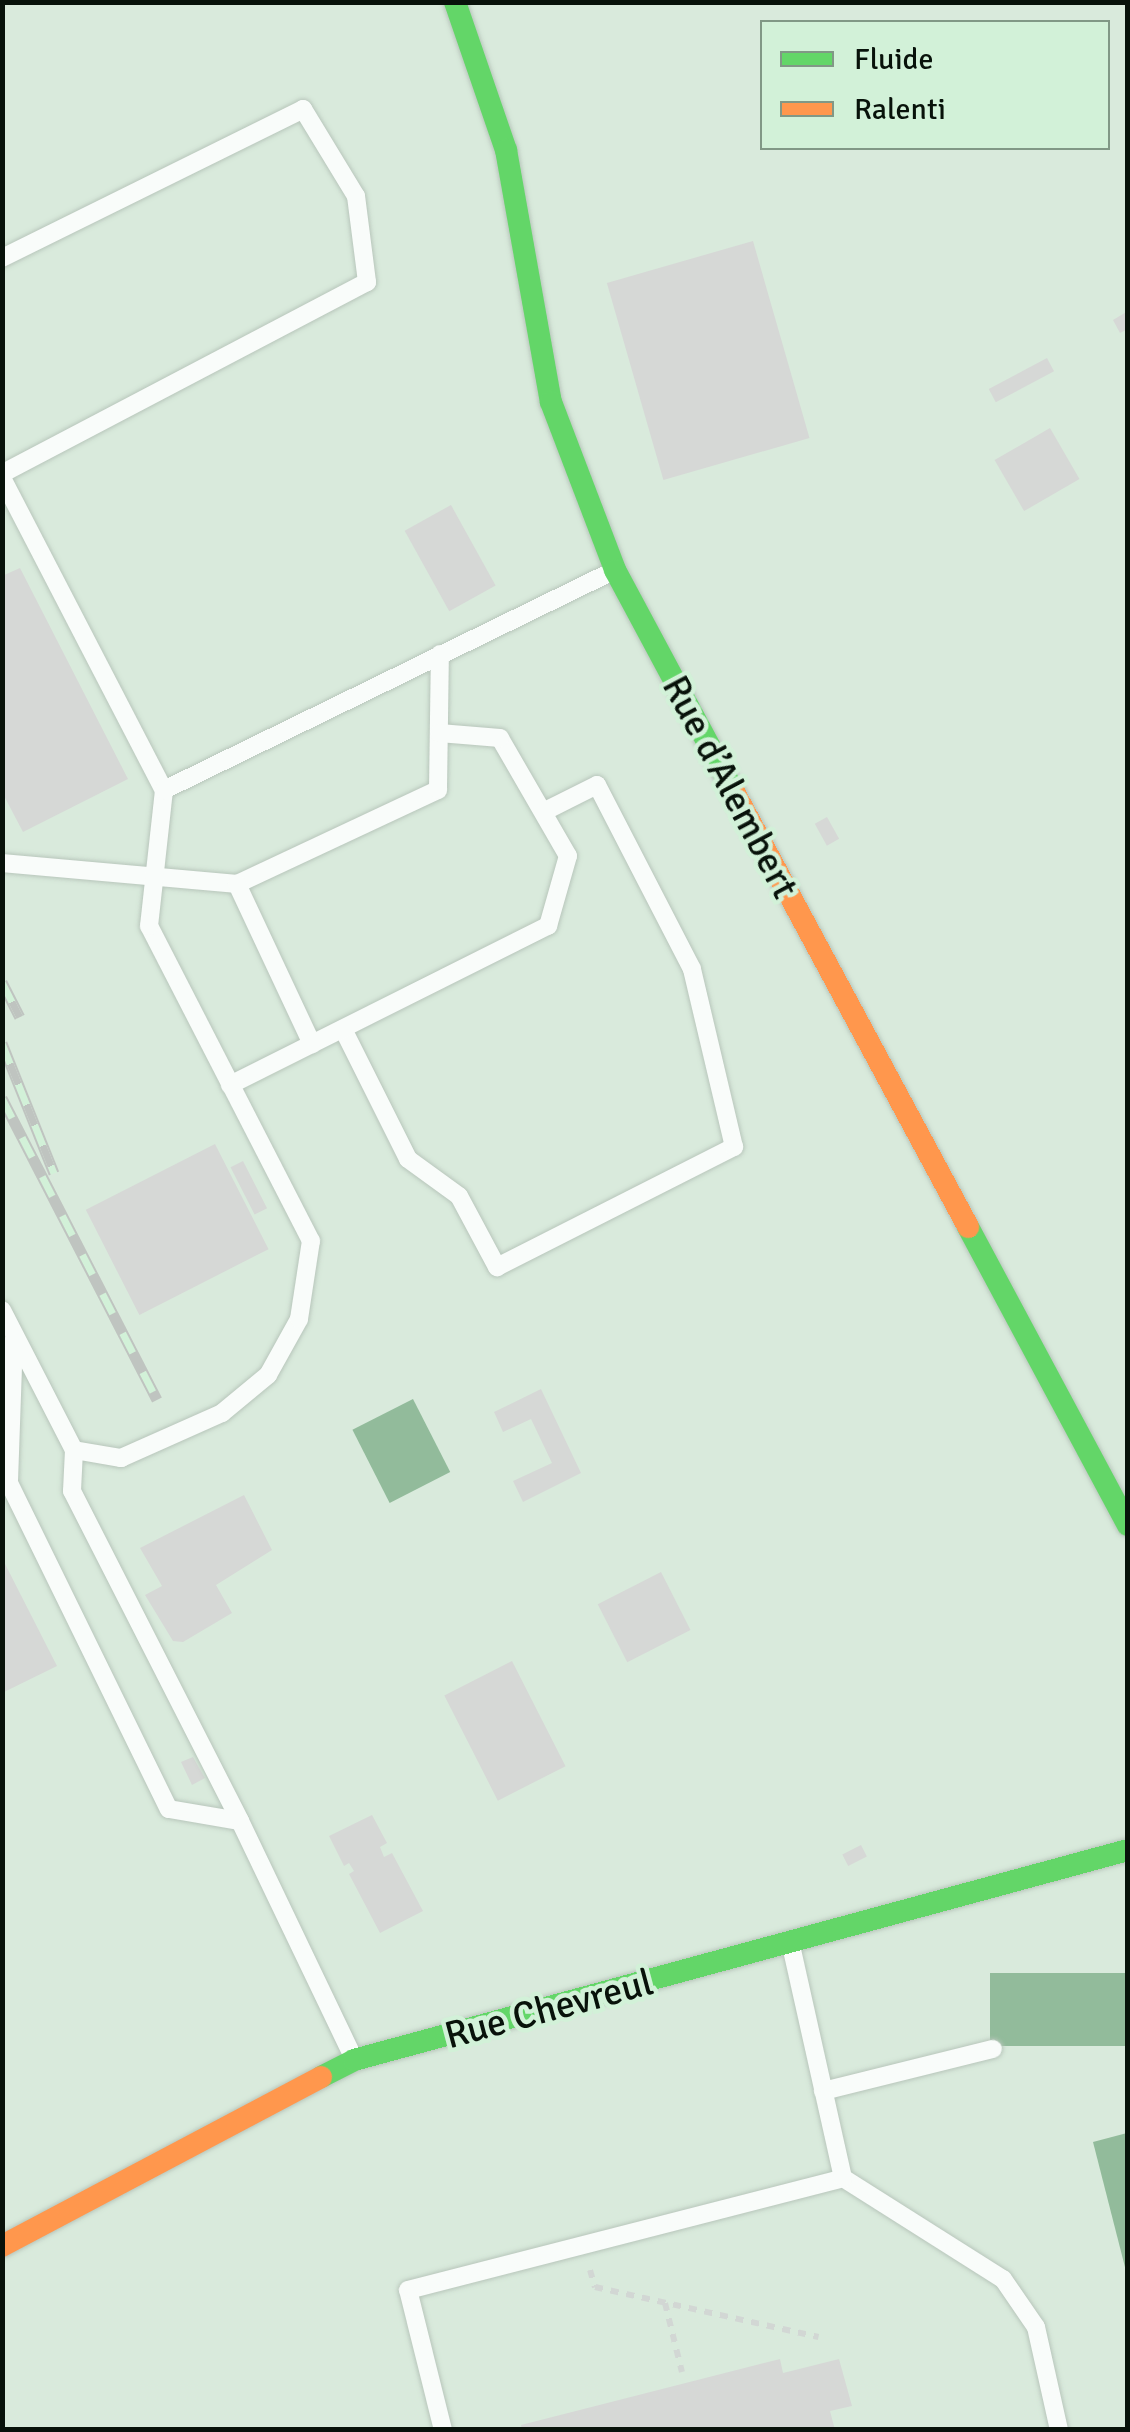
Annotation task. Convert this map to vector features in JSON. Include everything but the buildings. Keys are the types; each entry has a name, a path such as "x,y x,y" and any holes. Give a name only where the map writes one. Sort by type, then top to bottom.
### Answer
{"street":[{"name":"Rue d’Alembert","path":"455,2 506,150 551,402 616,570 1128,1525"},
{"name":"Rue Chevreul","path":"2,2246 354,2060 790,1946 1128,1850"}],"lane":[{"path":"2,258 303,109 356,196 367,282 2,476 164,790 149,926 311,1241 299,1320 268,1375 222,1413 121,1458 74,1450"},
{"path":"164,790 616,570"},
{"path":"2,862 237,884 438,790 440,654"},
{"path":"230,1085 548,926 568,856 543,812 500,738 438,733"},
{"path":"343,1029 408,1158 460,1196 497,1267 734,1147 692,969 597,785 543,812"},
{"path":"237,884 312,1044"},
{"path":"2,1310 74,1450 72,1491 240,1821 354,2060"},
{"path":"14,1332 9,1483 170,1808 240,1821"},
{"path":"790,1946 843,2178 1004,2279 1036,2327 1060,2430"},
{"path":"824,2091 993,2048"},
{"path":"444,2430 408,2290 843,2178"}],"path":[{"path":"583,2245 595,2287 818,2337"},
{"path":"665,2303 682,2372"}],"shaded area":[{"path":"413,1399 450,1472 390,1503 352,1430"},
{"path":"990,1973 1127,1973 1127,2046 990,2046"},
{"path":"1128,2133 1127,2275 1093,2142"}],"railway":[{"path":"2,982 20,1017"},
{"path":"2,1043 54,1173"},
{"path":"2,1098 157,1400"}],"traffic: fast":[{"path":"455,2 506,150 551,402 615,570 734,792"},
{"path":"968,1227 1128,1525"},
{"path":"321,2077 354,2060 1128,1850"}],"traffic: slow":[{"path":"734,792 968,1227"},
{"path":"2,2246 321,2077"}]}
